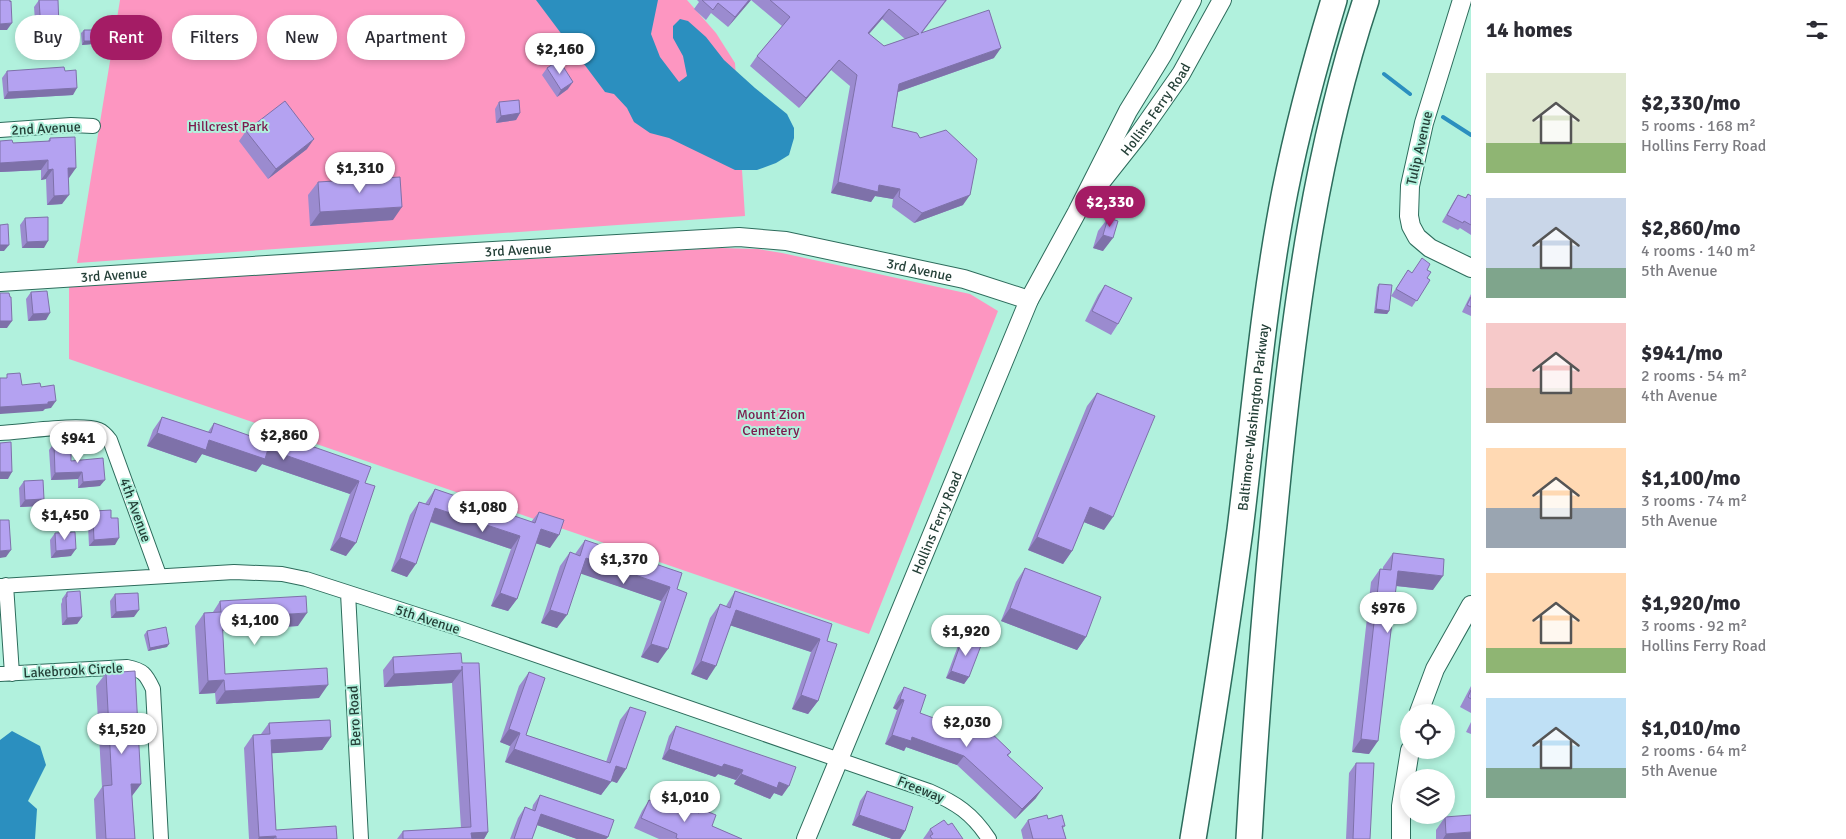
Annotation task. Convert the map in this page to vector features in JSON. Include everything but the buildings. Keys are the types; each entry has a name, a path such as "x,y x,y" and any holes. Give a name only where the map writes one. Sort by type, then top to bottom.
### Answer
{"highway":[{"name":"Baltimore-Washington Parkway","path":"1193,839 1224,644 1270,284 1283,201 1299,124 1334,0"},
{"path":"1249,839 1264,620 1284,422 1303,270 1315,196 1330,131 1366,0"}],"street":[{"name":"Hollins Ferry Road","path":"806,839 1029,300 1077,212 1128,111 1163,54 1192,0"},
{"name":"Hollins Ferry Road","path":"1077,212 1139,134 1181,74 1222,0"},
{"name":"Tulip Avenue","path":"1462,0 1424,122 1410,186 1409,216 1411,226 1417,237 1430,248 1471,268"},
{"name":"2nd Avenue","path":"0,130 71,125 92,126"},
{"name":"3rd Avenue","path":"0,282 739,236 786,241 964,279 1029,300"},
{"name":"4th Avenue","path":"0,433 78,428 99,430 106,434 110,440 159,575"},
{"name":"5th Avenue","path":"3,585 234,572 282,574 306,579 458,628 572,669 839,759"},
{"name":"Lakebrook Circle","path":"3,585 6,674 127,667 140,669 148,678 153,689 161,839"},
{"name":"Bero Road","path":"348,593 361,839"},
{"path":"1423,704 1435,669 1471,605"},
{"name":"Freeway","path":"839,759 929,791 953,802 969,813 989,839"},
{"path":"1401,839 1401,806 1409,759"}],"green space":[{"name":"Hillcrest Park","path":"120,0 687,0 716,33 735,63 745,216 77,263 110,60 162,60 162,15 118,15"},
{"name":"Mount Zion Cemetery","path":"720,248 758,249 782,253 970,294 998,311 869,634 69,359 69,286"}],"water":[{"path":"536,0 658,0 651,34 660,57 679,82 687,76 683,56 673,38 673,26 680,19 688,21 706,37 724,60 787,114 794,128 794,138 789,155 776,163 757,170 735,170 669,138 650,133 634,122 627,108 614,94 605,92"},
{"path":"12,731 40,746 46,765 28,801 37,809 35,839 0,839 0,740"}],"waterway":[{"path":"1384,74 1410,94"},
{"path":"1443,117 1471,135"}]}
